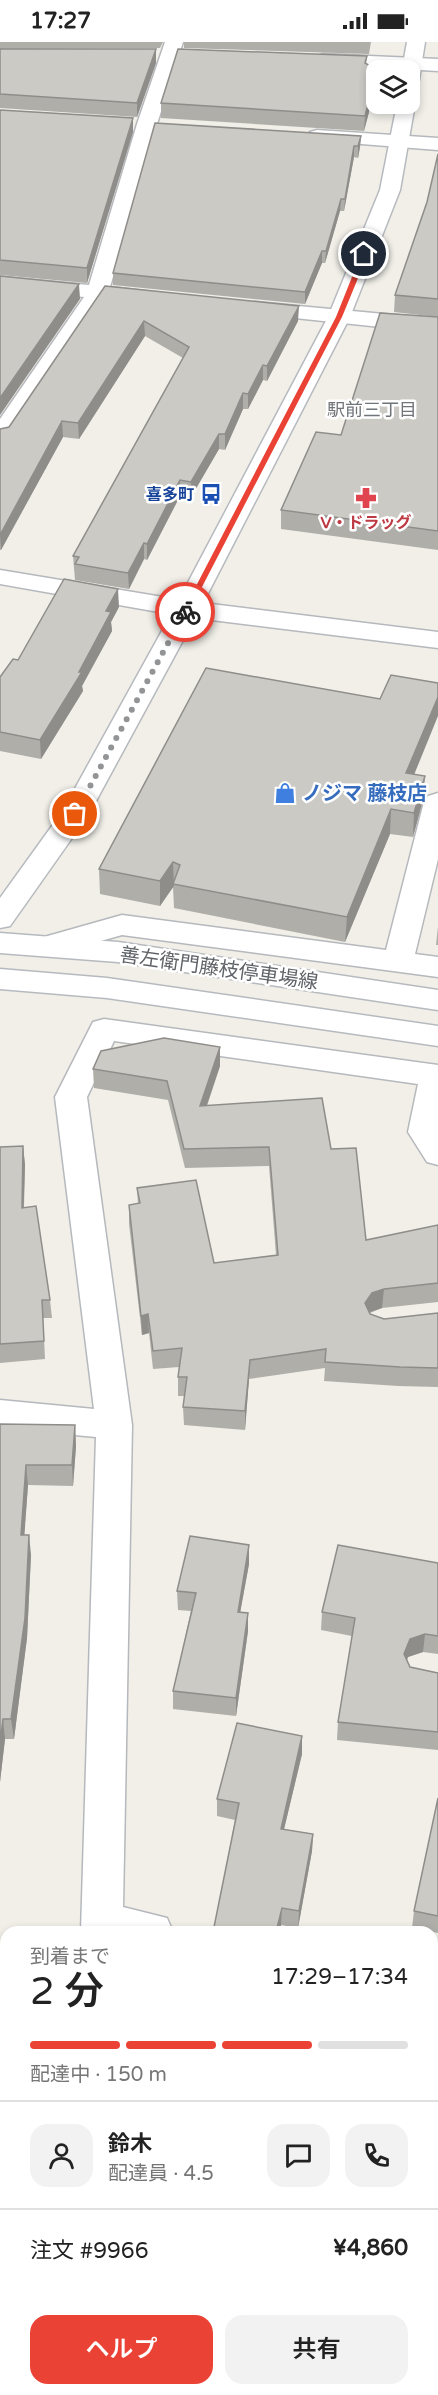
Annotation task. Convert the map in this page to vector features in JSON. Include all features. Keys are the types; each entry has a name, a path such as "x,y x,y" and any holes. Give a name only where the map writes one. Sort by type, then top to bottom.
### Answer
{"street":[{"path":"413,60 416,42"},
{"path":"147,55 172,48 193,56"},
{"path":"0,436 99,292 147,124 172,48"},
{"path":"308,60 366,67"},
{"path":"420,70 438,65"},
{"path":"0,919 75,814 187,609 339,317 390,190 404,114"},
{"path":"124,123 170,126"},
{"path":"299,134 438,144"},
{"path":"0,283 168,299"},
{"path":"237,306 438,326"},
{"path":"0,577 187,609 438,639"},
{"path":"398,961 438,802"},
{"path":"47,946 122,925 438,967"},
{"name":"善左衛門藤枝停車場線","path":"0,943 118,952 438,1000"},
{"name":"善左衛門藤枝停車場線","path":"0,979 107,988 438,1036"},
{"path":"103,1926 114,1425 71,1097 104,1029 437,1076 424,1132 438,1155"},
{"path":"0,1414 114,1425"}],"building":[{"path":"0,49 156,49 137,103 0,94"},
{"path":"178,49 367,56 365,116 161,103"},
{"path":"0,110 133,118 87,268 0,260"},
{"path":"155,123 361,136 358,146 354,146 345,199 341,199 326,251 322,251 305,292 113,273"},
{"path":"438,154 438,299 395,295 427,202"},
{"path":"0,276 79,284 0,398"},
{"path":"105,286 299,306 267,366 263,365 248,394 243,393 225,434 219,434 191,482 180,480 147,544 144,543 128,573 75,564 79,557 73,556 189,347 144,321 78,423 62,421 0,535 0,429 9,427"},
{"path":"380,313 438,317 438,531 281,510 316,432 341,435"},
{"path":"64,579 118,589 106,611 111,612 79,672 82,672 40,740 0,732 0,677 13,659 18,660"},
{"path":"206,668 380,699 391,675 438,683 438,697 406,773 425,776 414,813 391,809 347,917 173,884 180,865 173,862 160,881 99,869"},
{"path":"164,1038 220,1047 200,1106 322,1098 331,1149 356,1148 366,1240 438,1225 438,1283 384,1289 372,1293 365,1303 370,1314 384,1319 438,1313 438,1368 325,1362 326,1349 250,1360 245,1411 183,1407 187,1377 178,1377 182,1348 153,1351 148,1314 141,1316 129,1205 140,1203 137,1188 196,1180 214,1263 278,1255 269,1147 184,1149 167,1081 93,1069 101,1051"},
{"path":"23,1146 22,1208 36,1206 50,1300 42,1300 44,1341 0,1344 0,1147"},
{"path":"0,1424 75,1425 72,1465 26,1465 21,1535 29,1535 25,1618 11,1719 3,1719 0,1743"},
{"path":"190,1536 249,1545 238,1612 248,1613 236,1698 173,1691 196,1593 177,1591"},
{"path":"338,1545 438,1563 438,1636 425,1634 410,1639 404,1654 410,1667 438,1673 438,1732 338,1722 355,1618 322,1612"},
{"path":"237,1723 302,1736 281,1829 313,1834 299,1911 282,1908 278,1926 214,1926 239,1803 217,1799"},
{"path":"438,1798 438,1916 414,1911"}],"way so far":[{"path":"75,814 185,612"}],"place":[{"name":"喜多町","path":"211,494"},
{"name":"V・ドラッグ","path":"366,498"},
{"name":"ノジマ 藤枝店","path":"285,793"}],"district":[{"name":"駅前三丁目","path":"372,410"}],"route":[{"path":"185,612 339,317 364,254"}]}
